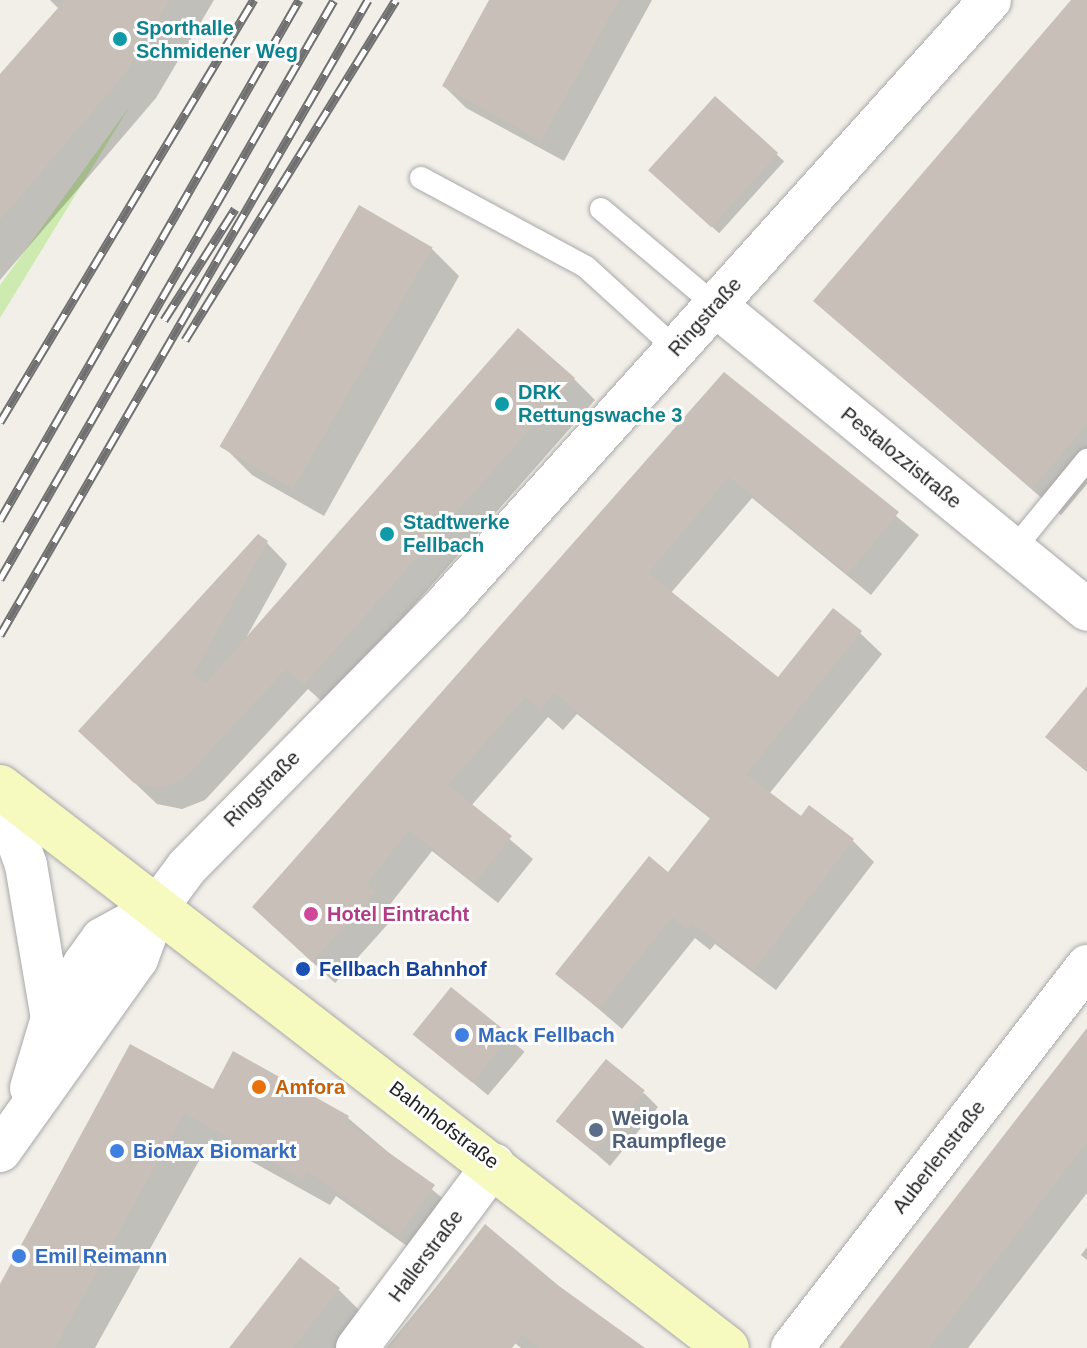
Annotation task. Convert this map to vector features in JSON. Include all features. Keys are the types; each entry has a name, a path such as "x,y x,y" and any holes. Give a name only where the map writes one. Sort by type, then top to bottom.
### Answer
{"street":[{"name":"Ringstraße","path":"155,910 196,858 448,602 990,0"},
{"name":"Pestalozzistraße","path":"715,305 1087,610"},
{"name":"Bahnhofstraße","path":"0,790 494,1164 727,1348"},
{"path":"0,790 26,865 52,1018"},
{"path":"27,1103 52,1018 102,939 155,910"},
{"path":"0,1151 27,1103 137,959 155,910"},
{"name":"Auberlenstraße","path":"792,1348 1087,966"},
{"name":"Hallerstraße","path":"357,1348 494,1164"}],"lane":[{"path":"421,178 586,267 676,349"},
{"path":"601,209 715,305"},
{"path":"1013,550 1087,460"}],"green space":[{"path":"130,106 0,318 0,285"}],"building":[{"path":"65,0 170,0 128,70 0,220 0,74"},
{"path":"489,0 619,0 541,141 442,86"},
{"path":"1071,0 1087,0 1087,424 1032,489 813,301"},
{"path":"715,96 778,153 711,227 648,170"},
{"path":"359,205 433,248 293,489 220,447"},
{"path":"518,328 575,378 304,685 286,669 183,780 160,788 134,783 78,731 258,534 268,541 193,674 206,683"},
{"path":"724,372 899,512 848,574 729,477 648,573 778,677 833,608 862,631 746,774 801,816 809,805 854,839 754,970 692,923 687,930 672,917 599,1009 555,974 649,856 668,872 711,817 554,693 540,709 525,697 448,785 512,836 475,883 409,830 367,884 376,892 312,962 252,907"},
{"path":"1087,686 1087,772 1045,737"},
{"name":"Mack Fellbach","path":"451,987 511,1035 472,1083 413,1034"},
{"path":"1087,1028 1087,1142 929,1348 839,1348"},
{"path":"130,1044 213,1089 233,1051 349,1116 345,1122 435,1185 399,1235 308,1171 302,1179 184,1113 55,1348 0,1348 0,1284"},
{"path":"606,1059 645,1090 595,1153 556,1121"},
{"path":"485,1224 559,1286 645,1348 541,1348 522,1335 512,1348 389,1348"},
{"path":"300,1257 340,1288 293,1348 229,1348"}],"railway":[{"path":"0,422 254,0"},
{"path":"0,520 299,0"},
{"path":"0,579 334,0"},
{"path":"0,635 368,0"},
{"path":"185,340 396,0"},
{"path":"164,320 235,209"}],"place":[{"name":"Sporthalle Schmidener Weg","path":"120,39"},
{"name":"DRK Rettungswache 3","path":"502,404"},
{"name":"Stadtwerke Fellbach","path":"387,534"},
{"name":"Hotel Eintracht","path":"311,914"},
{"name":"Fellbach Bahnhof","path":"303,969"},
{"name":"Mack Fellbach","path":"462,1035"},
{"name":"Amfora","path":"259,1087"},
{"name":"Weigola Raumpflege","path":"596,1130"},
{"name":"BioMax Biomarkt","path":"117,1151"},
{"name":"Emil Reimann","path":"19,1256"}]}
